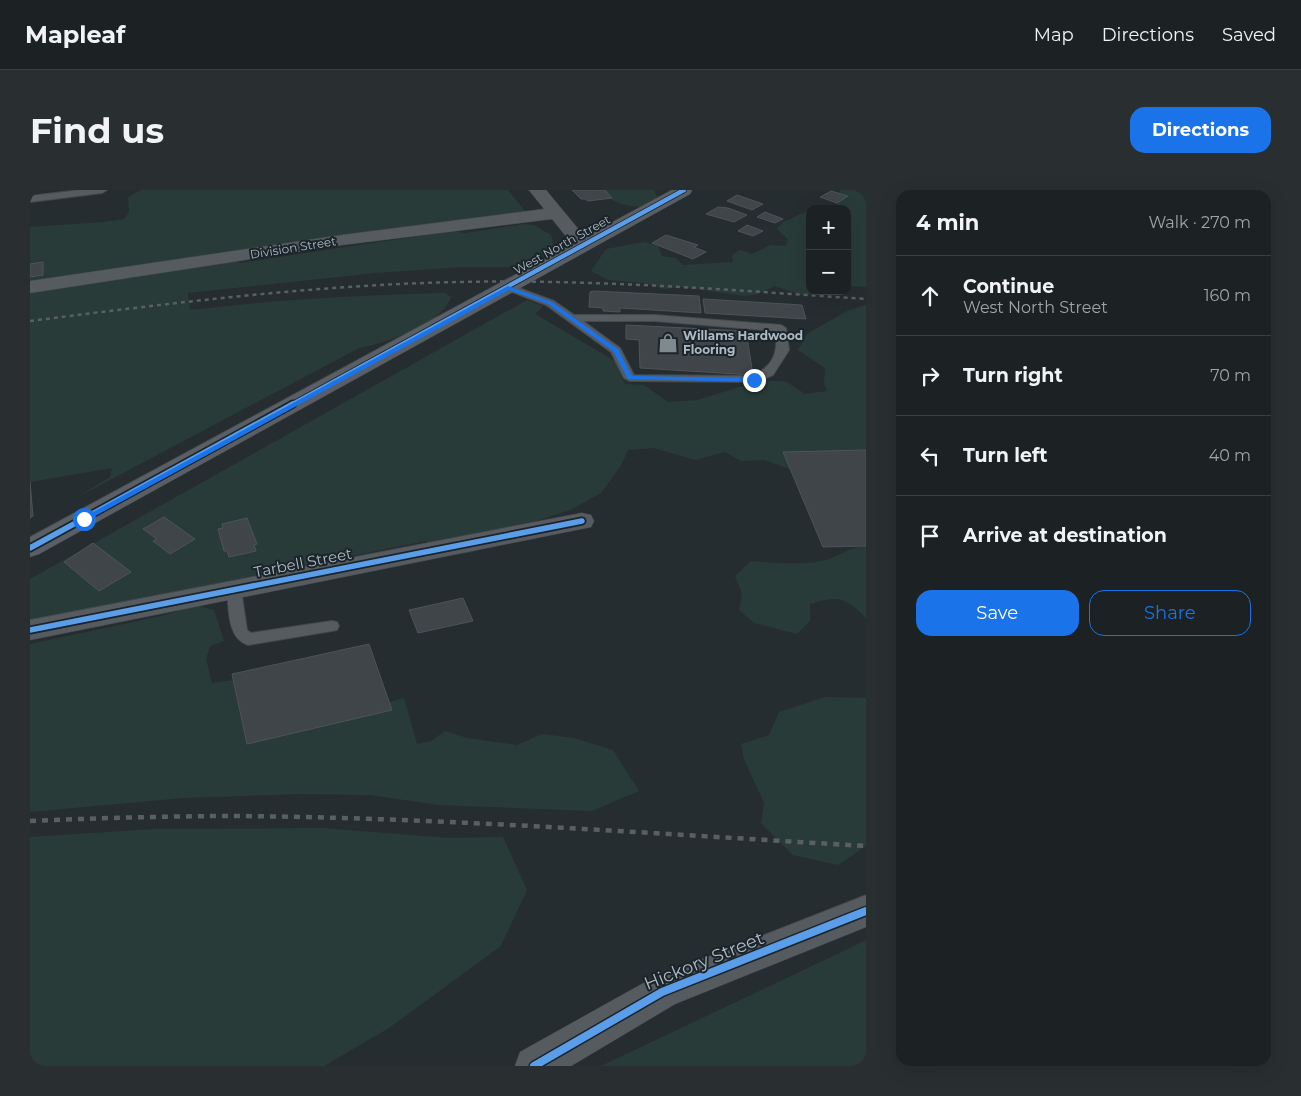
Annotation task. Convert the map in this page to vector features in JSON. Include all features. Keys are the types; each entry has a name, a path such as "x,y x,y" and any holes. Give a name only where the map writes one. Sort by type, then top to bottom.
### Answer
{"street":[{"path":"537,190 583,246"},
{"name":"West North Street","path":"30,548 684,190"},
{"name":"Division Street","path":"30,287 342,240 556,213"},
{"name":"Tarbell Street","path":"30,630 582,521"},
{"name":"Hickory Street","path":"534,1066 662,992 866,911"}],"lane":[{"path":"30,199 102,190"},
{"path":"508,288 550,303 571,318 616,350 630,378 754,380 769,373 783,350 781,328 655,318 571,318"},
{"path":"234,590 240,632 248,639 332,626"}],"green space":[{"path":"141,190 508,190 525,211 523,214 233,255 240,263 452,231 465,233 524,224 534,225 551,235 554,247 538,259 514,267 463,267 375,273 188,293 190,310 254,303 349,297 445,293 451,297 446,306 425,324 397,337 359,348 76,498 110,477 112,468 30,482 30,227 124,219 129,212 128,197"},
{"path":"600,190 654,190 657,197 645,205 628,205 612,200"},
{"path":"841,190 866,190 866,287 851,286 851,205 838,205 834,200"},
{"path":"806,212 806,295 809,295 805,296 775,286 758,294 745,296 681,287 664,289 645,283 608,280 591,271 606,249 644,242 658,246 662,256 676,258 683,265 733,262 732,255 740,250 752,254 771,245 786,246 788,239 777,229 783,222"},
{"path":"527,300 543,306 535,314 615,361 625,384 644,385 668,402 697,400 763,380 787,382 805,394 827,391 824,384 825,368 798,350 807,334 847,311 866,305 866,458 796,471 764,460 741,461 725,452 695,460 654,448 628,450 622,464 601,493 570,510 536,521 497,543 470,553 441,556 426,541 30,621 30,579"},
{"path":"866,546 866,618 847,602 828,599 810,604 810,621 797,634 754,623 739,610 742,594 735,576 751,561 811,563 829,559 851,549"},
{"path":"194,605 214,610 224,641 210,646 206,659 212,683 233,680 247,744 404,698 417,744 431,741 445,731 467,738 517,745 542,734 574,738 613,750 639,791 592,811 438,805 370,795 300,794 183,798 30,812 30,644 166,615"},
{"path":"825,697 866,698 866,846 838,865 793,855 761,823 764,803 744,759 741,744 769,735 779,712"},
{"path":"322,828 449,838 503,837 527,890 501,946 389,1028 324,1066 30,1066 30,837 155,829"},
{"path":"866,940 866,1066 601,1066 852,947"}],"building":[{"path":"572,190 605,190 612,198 588,201 581,199"},
{"path":"831,191 848,196 837,203 820,197"},
{"path":"737,195 763,204 752,210 727,201"},
{"path":"718,207 728,208 747,215 734,222 706,214"},
{"path":"765,212 783,219 775,223 757,217"},
{"path":"747,225 763,231 753,236 738,231"},
{"path":"666,235 698,245 694,247 706,252 693,259 652,243"},
{"path":"43,262 43,275 30,277 30,264"},
{"path":"590,292 699,296 701,313 620,308 620,312 603,311 603,308 589,307"},
{"path":"703,299 802,305 806,319 705,313"},
{"path":"626,325 746,331 753,375 640,368 639,340 626,339"},
{"path":"866,450 866,546 823,547 783,452"},
{"path":"30,482 33,516 30,518"},
{"path":"164,517 195,539 170,554 153,541 157,539 143,529"},
{"path":"247,518 257,544 254,545 256,551 229,557 227,551 224,551 218,529 223,528 222,524"},
{"path":"93,543 131,572 99,591 64,562"},
{"path":"463,598 473,621 418,633 409,610"},
{"path":"369,644 392,710 247,744 232,674"}],"railway":[{"path":"30,321 297,291 458,282 509,281 611,284 866,299"},
{"path":"30,821 188,816 318,817 553,827 866,846"}],"cycle path":[{"path":"30,548 684,190"},
{"path":"30,630 582,521"},
{"path":"534,1066 662,992 866,911"}],"place":[{"name":"Willams Hardwood Flooring","path":"668,343"}],"route":[{"path":"84,519 508,288 550,303 616,350 630,378 754,380"}]}
